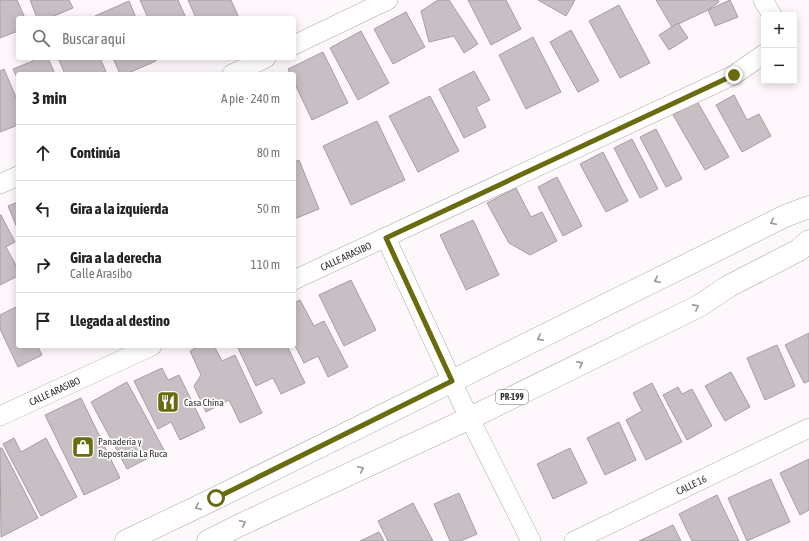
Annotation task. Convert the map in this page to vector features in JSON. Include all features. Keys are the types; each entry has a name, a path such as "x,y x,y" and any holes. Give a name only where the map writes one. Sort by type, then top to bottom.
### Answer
{"main road":[{"path":"126,541 223,495 785,216 809,207"},
{"name":"PR-199","path":"208,541 470,418 699,306 730,286 799,250 809,241"}],"street":[{"path":"296,44 388,0"},
{"path":"763,0 770,12"},
{"name":"CALLE ARASIBO","path":"296,279 734,75 761,56"},
{"path":"236,72 262,60"},
{"path":"0,184 16,177"},
{"path":"386,238 452,381 531,541"},
{"name":"CALLE ARASIBO","path":"0,416 148,348"},
{"name":"CALLE 16","path":"574,541 809,428"}],"building":[{"path":"0,0 17,0 24,16 16,16 16,32 0,38"},
{"path":"30,0 69,0 73,8 54,16 36,16"},
{"path":"140,0 178,0 185,16 147,16"},
{"path":"188,0 231,0 238,16 195,16"},
{"path":"438,0 449,0 478,44 464,53 454,36 429,42 421,11"},
{"path":"468,0 506,0 521,29 491,45"},
{"path":"538,0 575,0 566,16"},
{"path":"656,0 718,0 719,2 708,10 672,27"},
{"path":"730,0 738,17 715,26 708,10"},
{"path":"129,1 135,16 95,16"},
{"path":"619,5 650,63 620,78 589,21"},
{"path":"406,12 425,47 393,64 374,29"},
{"path":"678,23 688,38 669,50 659,35"},
{"path":"571,30 599,81 578,92 550,42"},
{"path":"361,31 389,83 358,100 330,48"},
{"path":"533,37 561,92 526,109 499,55"},
{"path":"323,52 348,103 312,120 296,86 296,72 289,72 288,69"},
{"path":"32,60 49,60 54,72 16,72 16,76 13,69 33,61"},
{"path":"59,60 101,60 106,72 64,72"},
{"path":"114,60 156,61 131,72 119,72"},
{"path":"4,69 16,97 16,126 0,132 0,71"},
{"path":"474,71 490,100 476,107 486,127 464,138 439,89"},
{"path":"734,95 747,120 759,114 771,136 742,152 716,105"},
{"path":"430,96 459,151 418,172 389,116"},
{"path":"697,101 729,157 705,170 673,115"},
{"path":"377,121 405,180 351,205 323,146"},
{"path":"656,129 682,179 666,187 640,137"},
{"path":"632,139 658,189 640,198 614,148"},
{"path":"603,152 628,201 606,212 580,164"},
{"path":"299,160 319,209 296,218 296,161"},
{"path":"557,177 582,226 563,236 538,187"},
{"path":"516,188 531,217 542,212 557,241 530,255 509,243 487,203"},
{"path":"16,203 16,225 8,206"},
{"path":"1,215 15,242 6,247 16,265 16,277 0,285"},
{"path":"473,220 499,275 466,290 440,235"},
{"path":"351,280 376,330 344,346 319,295"},
{"path":"300,300 314,326 324,321 348,367 328,377 318,356 304,363 296,348 296,302"},
{"path":"16,307 16,348 38,348 42,355 18,367 0,329 0,315"},
{"path":"809,333 809,381 804,383 785,345"},
{"path":"777,345 795,386 765,400 747,358"},
{"path":"196,348 215,348 222,361 235,355 262,413 240,423 229,400 206,412 194,386 201,375 190,351"},
{"path":"238,348 288,348 305,383 281,394 273,378 256,386"},
{"name":"Casa China","path":"162,368 168,380 179,375 205,428 180,440 171,422 158,429 134,381"},
{"path":"731,372 750,407 725,421 705,386"},
{"path":"127,382 164,450 127,469 91,402"},
{"path":"652,383 682,442 646,460 626,420 642,411 633,393"},
{"path":"678,387 682,394 692,389 712,426 687,440 663,395"},
{"name":"Panaderia y Repostaria La Ruca","path":"81,398 120,478 84,495 45,415"},
{"path":"619,422 636,460 605,475 587,438"},
{"path":"14,438 21,452 46,438 77,497 41,516 3,444"},
{"path":"0,448 2,448 38,518 1,537"},
{"path":"570,448 587,483 553,499 537,464"},
{"path":"809,459 809,510 800,515 780,473"},
{"path":"771,479 790,522 747,541 728,498"},
{"path":"459,493 477,534 461,541 450,541 434,504"},
{"path":"717,495 739,541 692,541 679,514"},
{"path":"413,503 433,541 388,541 378,521"},
{"path":"673,525 681,541 639,541"},
{"path":"379,532 384,541 360,541"}],"place":[{"name":"Casa China","path":"168,402"},
{"name":"Panaderia y Repostaria La Ruca","path":"83,447"}],"route":[{"path":"216,498 452,381 386,238 734,75"}]}
